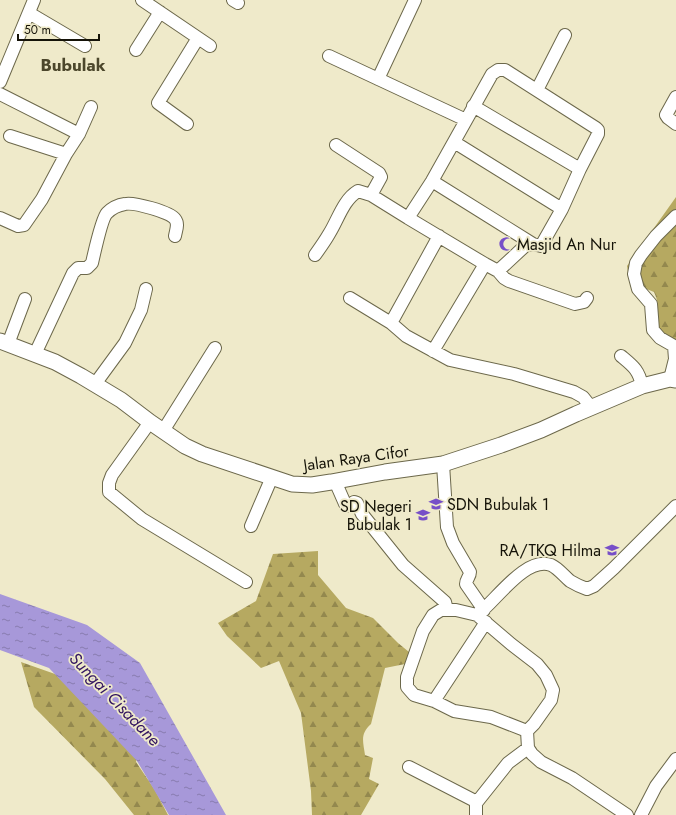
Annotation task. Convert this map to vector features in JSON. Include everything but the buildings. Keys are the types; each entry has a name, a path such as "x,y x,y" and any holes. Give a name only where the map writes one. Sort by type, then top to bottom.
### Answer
{"street":[{"path":"0,82 29,13 32,0"},
{"path":"142,0 210,46"},
{"path":"378,79 416,0"},
{"path":"136,50 160,12"},
{"path":"29,13 85,46"},
{"path":"537,90 565,35"},
{"path":"187,124 158,103 198,38"},
{"path":"329,56 466,120"},
{"path":"408,218 432,181 492,74 498,70 505,70 598,130 598,134 562,209 541,246 532,244 432,181"},
{"path":"0,94 79,134"},
{"path":"676,97 666,115 676,124"},
{"path":"473,106 580,169"},
{"path":"0,218 18,226 24,225 42,199 66,154 79,134 91,108"},
{"path":"10,136 66,154"},
{"path":"454,142 562,209"},
{"path":"336,145 379,173 381,177 371,195"},
{"path":"315,255 329,235 345,203 358,191 371,195 498,271 504,278 510,281 575,304 580,304 587,298"},
{"path":"35,354 72,273 78,268 87,268 92,263 105,214 116,206 127,203 136,204 171,215 177,224 175,236"},
{"path":"673,380 675,345 660,338 653,330 651,304 638,289 634,274 635,268 641,256 656,236 676,216"},
{"path":"391,323 438,236"},
{"path":"498,271 526,245 532,244"},
{"path":"433,351 485,264"},
{"path":"95,384 125,343 141,310 146,289"},
{"path":"350,298 391,323 406,336 457,363 514,374 574,392 583,397 591,407"},
{"path":"4,342 25,299"},
{"name":"Jalan Raya Cifor","path":"4,342 55,362 95,384 121,400 185,446 202,454 292,484 335,482 385,472 444,464 502,445 541,430 642,386 673,380"},
{"path":"163,431 215,348"},
{"path":"621,356 636,370 640,377 642,386"},
{"path":"150,422 112,475 109,483 109,492 142,519 246,582"},
{"path":"444,464 447,527 452,543 470,572 466,584 482,616 511,644 536,664 546,675 553,690 551,700 534,724 527,731 528,748 541,762 572,778 627,815"},
{"path":"251,526 272,477"},
{"path":"335,482 346,506 348,507 354,502 357,503 362,514 403,565 445,602 447,610"},
{"path":"434,701 482,616 517,576 528,568 542,564 552,566 570,581 579,586 587,589 594,586 676,506"},
{"path":"482,616 456,610 441,610 433,615 423,631 407,677 407,687 414,695 434,701 454,711 491,717 527,731"},
{"path":"476,815 476,802 508,763 528,748"},
{"path":"641,815 656,786 676,759"},
{"path":"409,767 476,802"}],"green space":[{"path":"676,197 676,341 670,341 654,322 658,307 654,292 644,288 629,278 627,266"},
{"path":"318,551 318,575 346,608 373,618 398,643 420,661 385,668 371,724 365,731 363,738 365,755 373,758 369,779 379,784 361,815 312,815 311,791 301,713 279,661 261,668 227,636 218,623 256,601 273,554"},
{"path":"21,662 55,674 140,737 136,762 155,790 168,815 134,815 105,779 34,707"}],"water":[{"name":"Sungai Cisadane","path":"0,594 87,625 140,663 226,815 169,815 137,761 49,668 0,650"}],"place":[{"name":"Masjid An Nur","path":"506,244"},
{"name":"SDN Bubulak 1","path":"436,504"},
{"name":"SD Negeri Bubulak 1","path":"423,515"},
{"name":"RA/TKQ Hilma","path":"612,550"}],"district":[{"name":"Bubulak","path":"73,65"}]}
